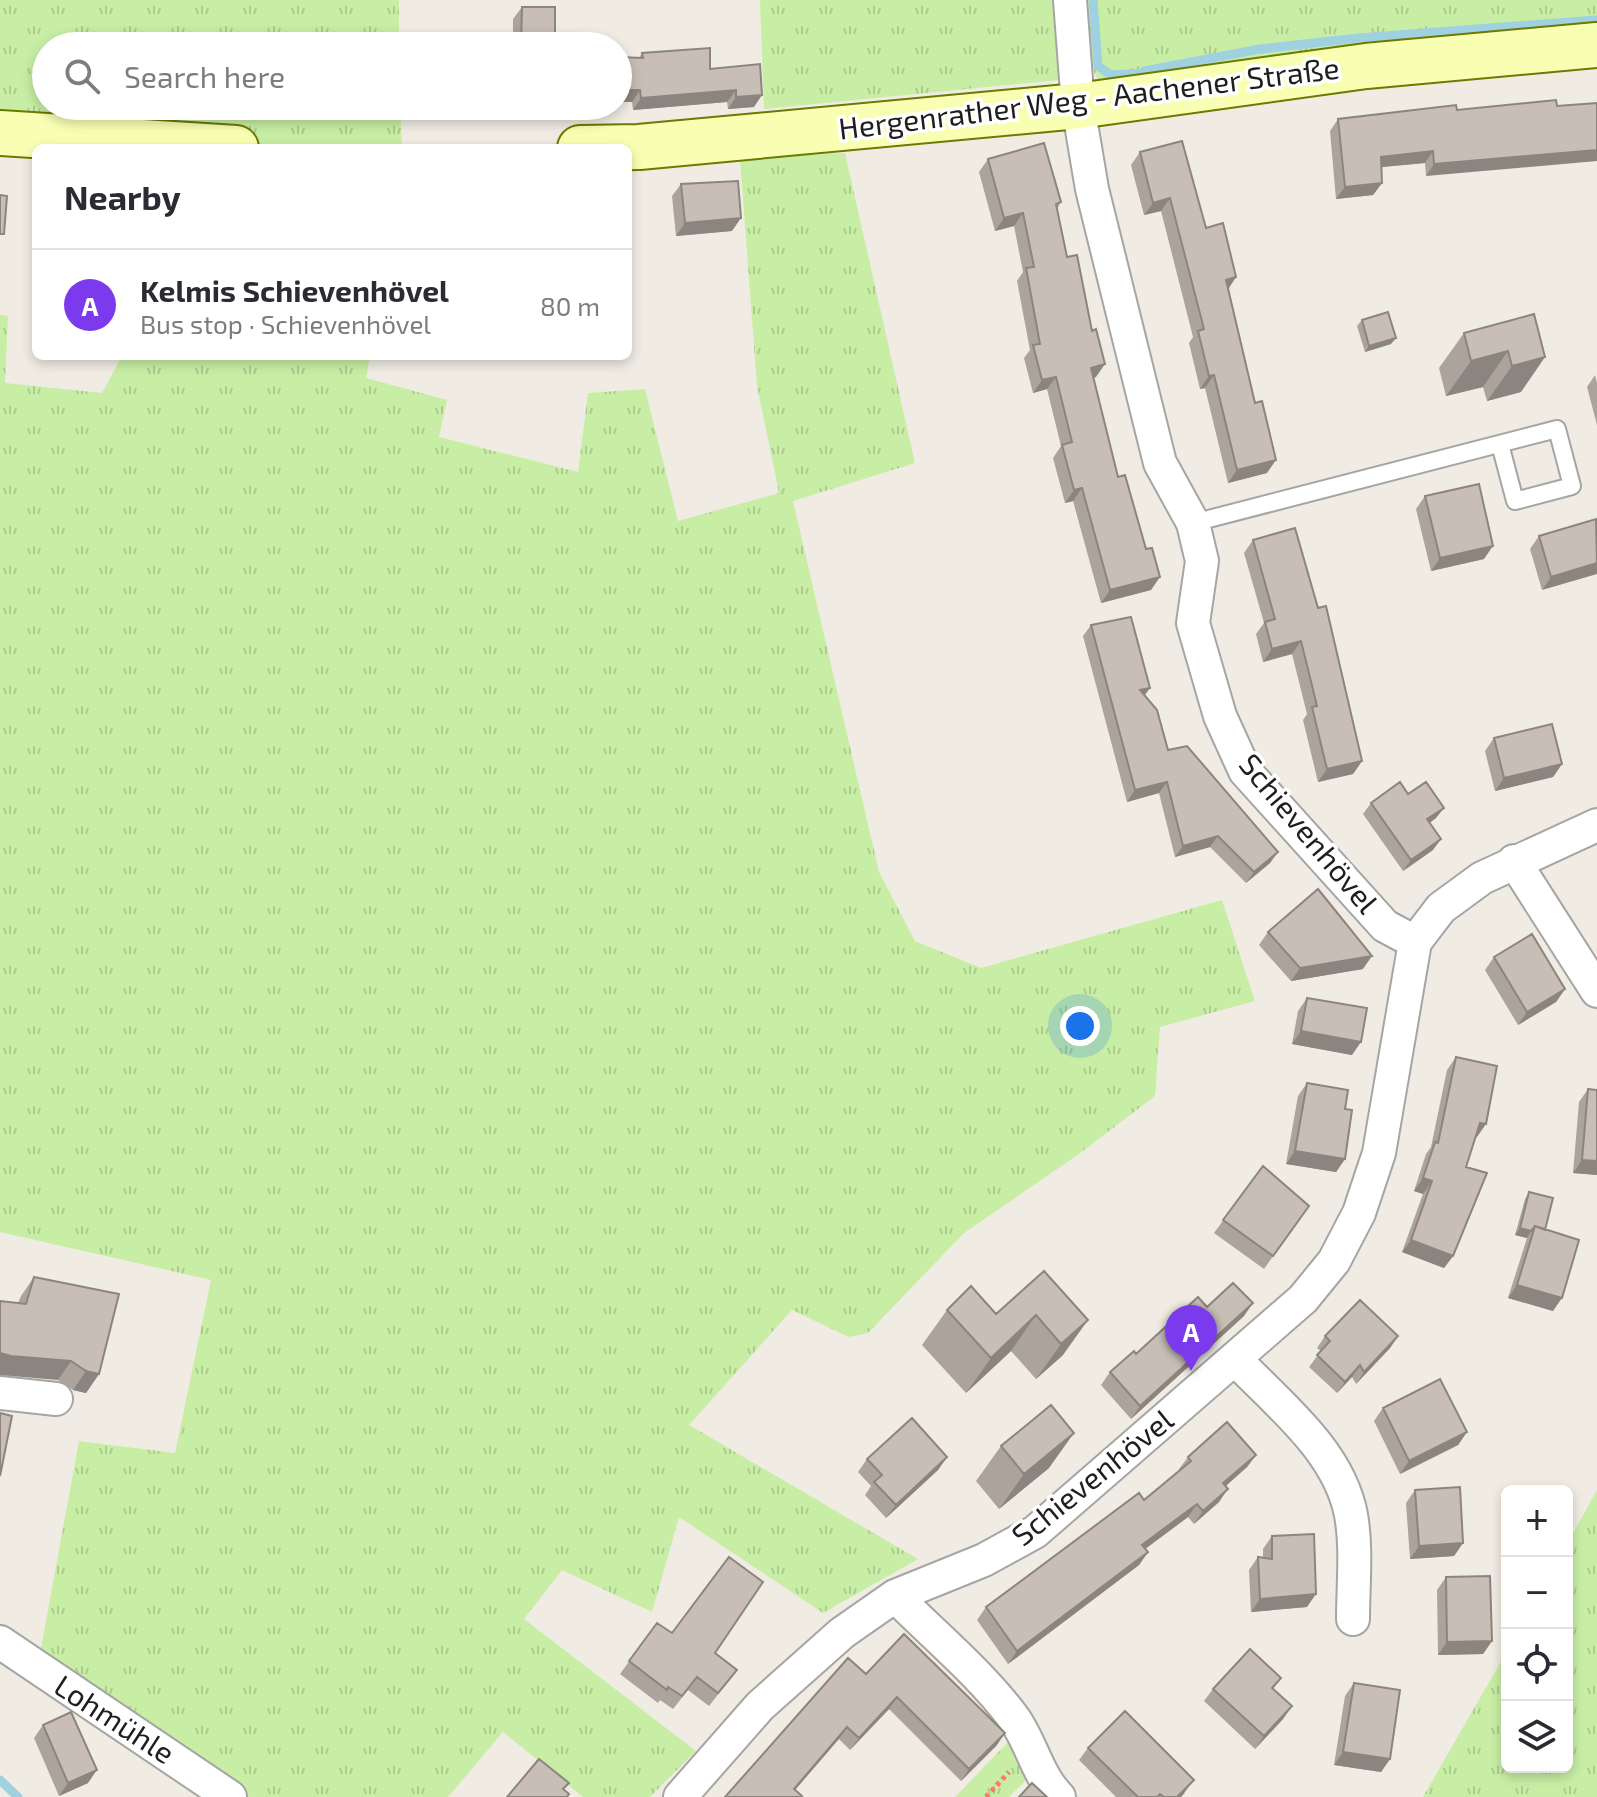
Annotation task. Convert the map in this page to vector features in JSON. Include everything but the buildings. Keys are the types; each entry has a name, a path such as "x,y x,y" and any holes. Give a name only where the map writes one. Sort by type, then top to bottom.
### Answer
{"street":[{"name":"Schievenhövel","path":"1070,0 1078,106 1092,189 1160,463 1193,523 1202,561 1193,623 1220,716 1245,771 1385,926 1415,942"},
{"name":"Hergenrather Weg - Aachener Straße","path":"632,147 1078,106 1366,66 1597,45"},
{"path":"0,133 173,144"},
{"name":"Schievenhövel","path":"680,1797 760,1706 842,1633 895,1596 984,1560 1035,1532 1303,1299 1334,1261 1359,1213 1379,1153 1415,942 1441,908 1482,878 1597,825"},
{"path":"1514,861 1597,991"},
{"path":"1236,1360 1312,1439 1339,1477 1351,1516 1353,1619"},
{"path":"0,1393 56,1399"},
{"path":"895,1596 1006,1708 1023,1730 1043,1774 1059,1797"},
{"name":"Lohmühle","path":"0,1642 230,1797"}],"lane":[{"path":"1193,523 1557,429 1572,486 1515,501 1500,444"}],"green space":[{"path":"0,0 399,0 399,32 32,32 32,120 401,120 402,144 32,144 32,149 0,155"},
{"path":"760,0 1597,0 1597,34 1102,87 1090,65 1060,80 764,109"},
{"path":"845,153 915,463 793,501 879,872 915,941 981,968 1222,900 1255,1001 1160,1027 1155,1096 1079,1154 964,1233 868,1333 849,1337 792,1310 689,1425 918,1559 823,1613 679,1517 652,1612 562,1570 524,1619 696,1751 650,1797 583,1797 503,1732 448,1797 249,1797 39,1659 79,1441 175,1453 211,1280 0,1232 0,315 8,316 5,383 102,393 120,360 369,360 366,378 447,400 439,437 578,472 588,393 645,389 678,521 779,493 757,386 740,159"},
{"path":"1597,1490 1597,1797 1423,1797 1501,1661 1501,1773 1573,1773 1573,1533"},
{"path":"1013,1737 1029,1777 1009,1797 955,1797"}],"waterway":[{"path":"1093,0 1098,66 1111,75 1145,73"},
{"path":"1144,71 1260,49 1358,38 1596,20"},
{"path":"0,1780 18,1797"}],"place":[{"name":"Kelmis Schievenhövel","path":"1191,1371"}]}
